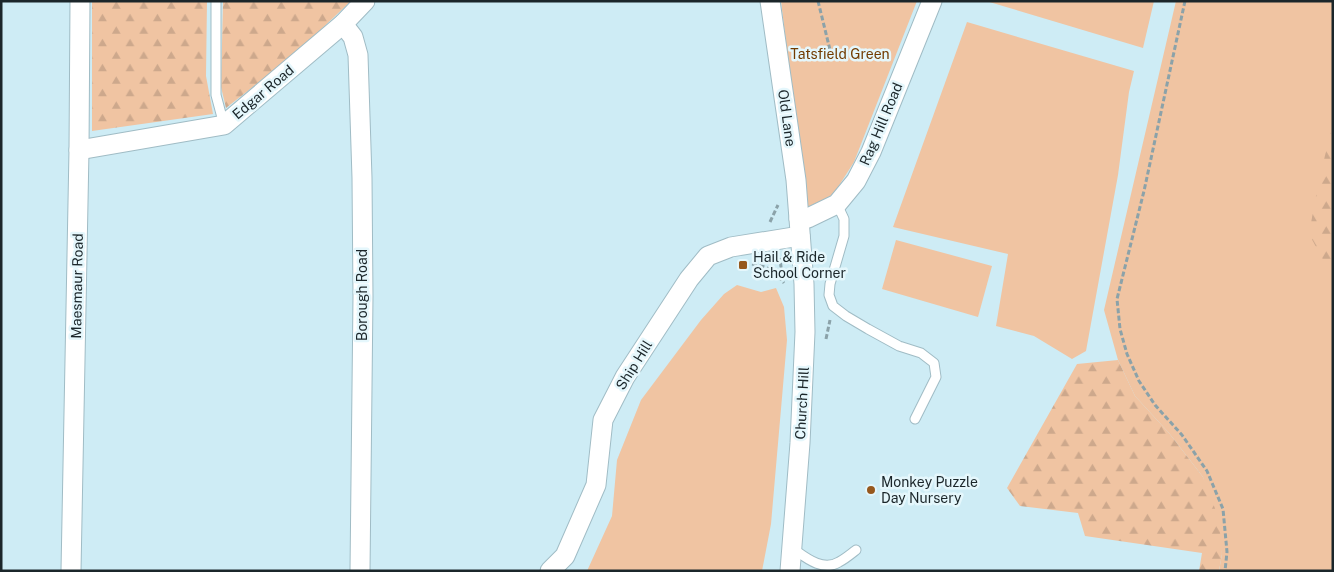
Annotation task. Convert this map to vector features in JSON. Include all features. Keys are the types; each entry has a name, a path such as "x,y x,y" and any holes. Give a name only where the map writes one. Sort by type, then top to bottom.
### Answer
{"street":[{"name":"Maesmaur Road","path":"71,571 80,150 80,1"},
{"name":"Edgar Road","path":"80,150 224,125 343,24 365,1"},
{"name":"Old Lane","path":"770,1 796,180 800,227"},
{"name":"Rag Hill Road","path":"800,227 808,218 837,204 856,181 871,152 932,1"},
{"name":"Borough Road","path":"343,24 354,37 358,55 362,178 363,296 360,571"},
{"name":"Church Hill","path":"790,571 800,442 805,332 800,227"},
{"name":"Ship Hill","path":"550,571 565,556 596,485 603,420 625,377 688,278 708,256 731,247 800,227"}],"lane":[{"path":"216,1 216,95 224,125"},
{"path":"837,204 844,219 844,236 830,284 829,295 833,306 846,316 899,346 921,353 934,363 936,377 915,419"},
{"path":"791,548 815,563 826,566 838,563 856,550"}],"path":[{"path":"818,1 832,58"},
{"path":"1185,1 1144,191 1117,299 1120,329 1127,354 1139,381 1155,405 1182,435 1207,471 1223,509 1228,552 1225,571"},
{"path":"747,263 764,266 774,271 788,289"}],"green space":[{"path":"92,1 207,1 206,76 213,114 92,131"},
{"path":"223,1 351,1 295,54 226,108 221,87"},
{"name":"Tatsfield Green","path":"781,1 917,1 854,162 833,195 806,208"},
{"path":"986,1 1154,1 1143,48"},
{"path":"1176,1 1333,1 1333,571 1219,571 1222,554 1203,477 1169,433 1135,396 1118,360 1104,310"},
{"path":"967,22 1134,71 1129,92 1118,175 1086,351 1072,359 1034,336 996,326 1008,254 893,227"},
{"path":"1333,121 1333,278 1309,234"},
{"path":"896,240 992,266 978,317 882,289"},
{"path":"737,285 761,292 776,288 784,307 787,340 771,524 762,571 587,571 612,516 617,460 641,400 701,320 724,294"},
{"path":"1118,360 1135,396 1169,433 1203,477 1219,519 1222,554 1219,571 1199,571 1202,553 1085,536 1078,513 1020,506 1007,488 1077,364"}],"place":[{"name":"Hail & Ride School Corner","path":"743,265"},
{"name":"Monkey Puzzle Day Nursery","path":"871,490"}]}
